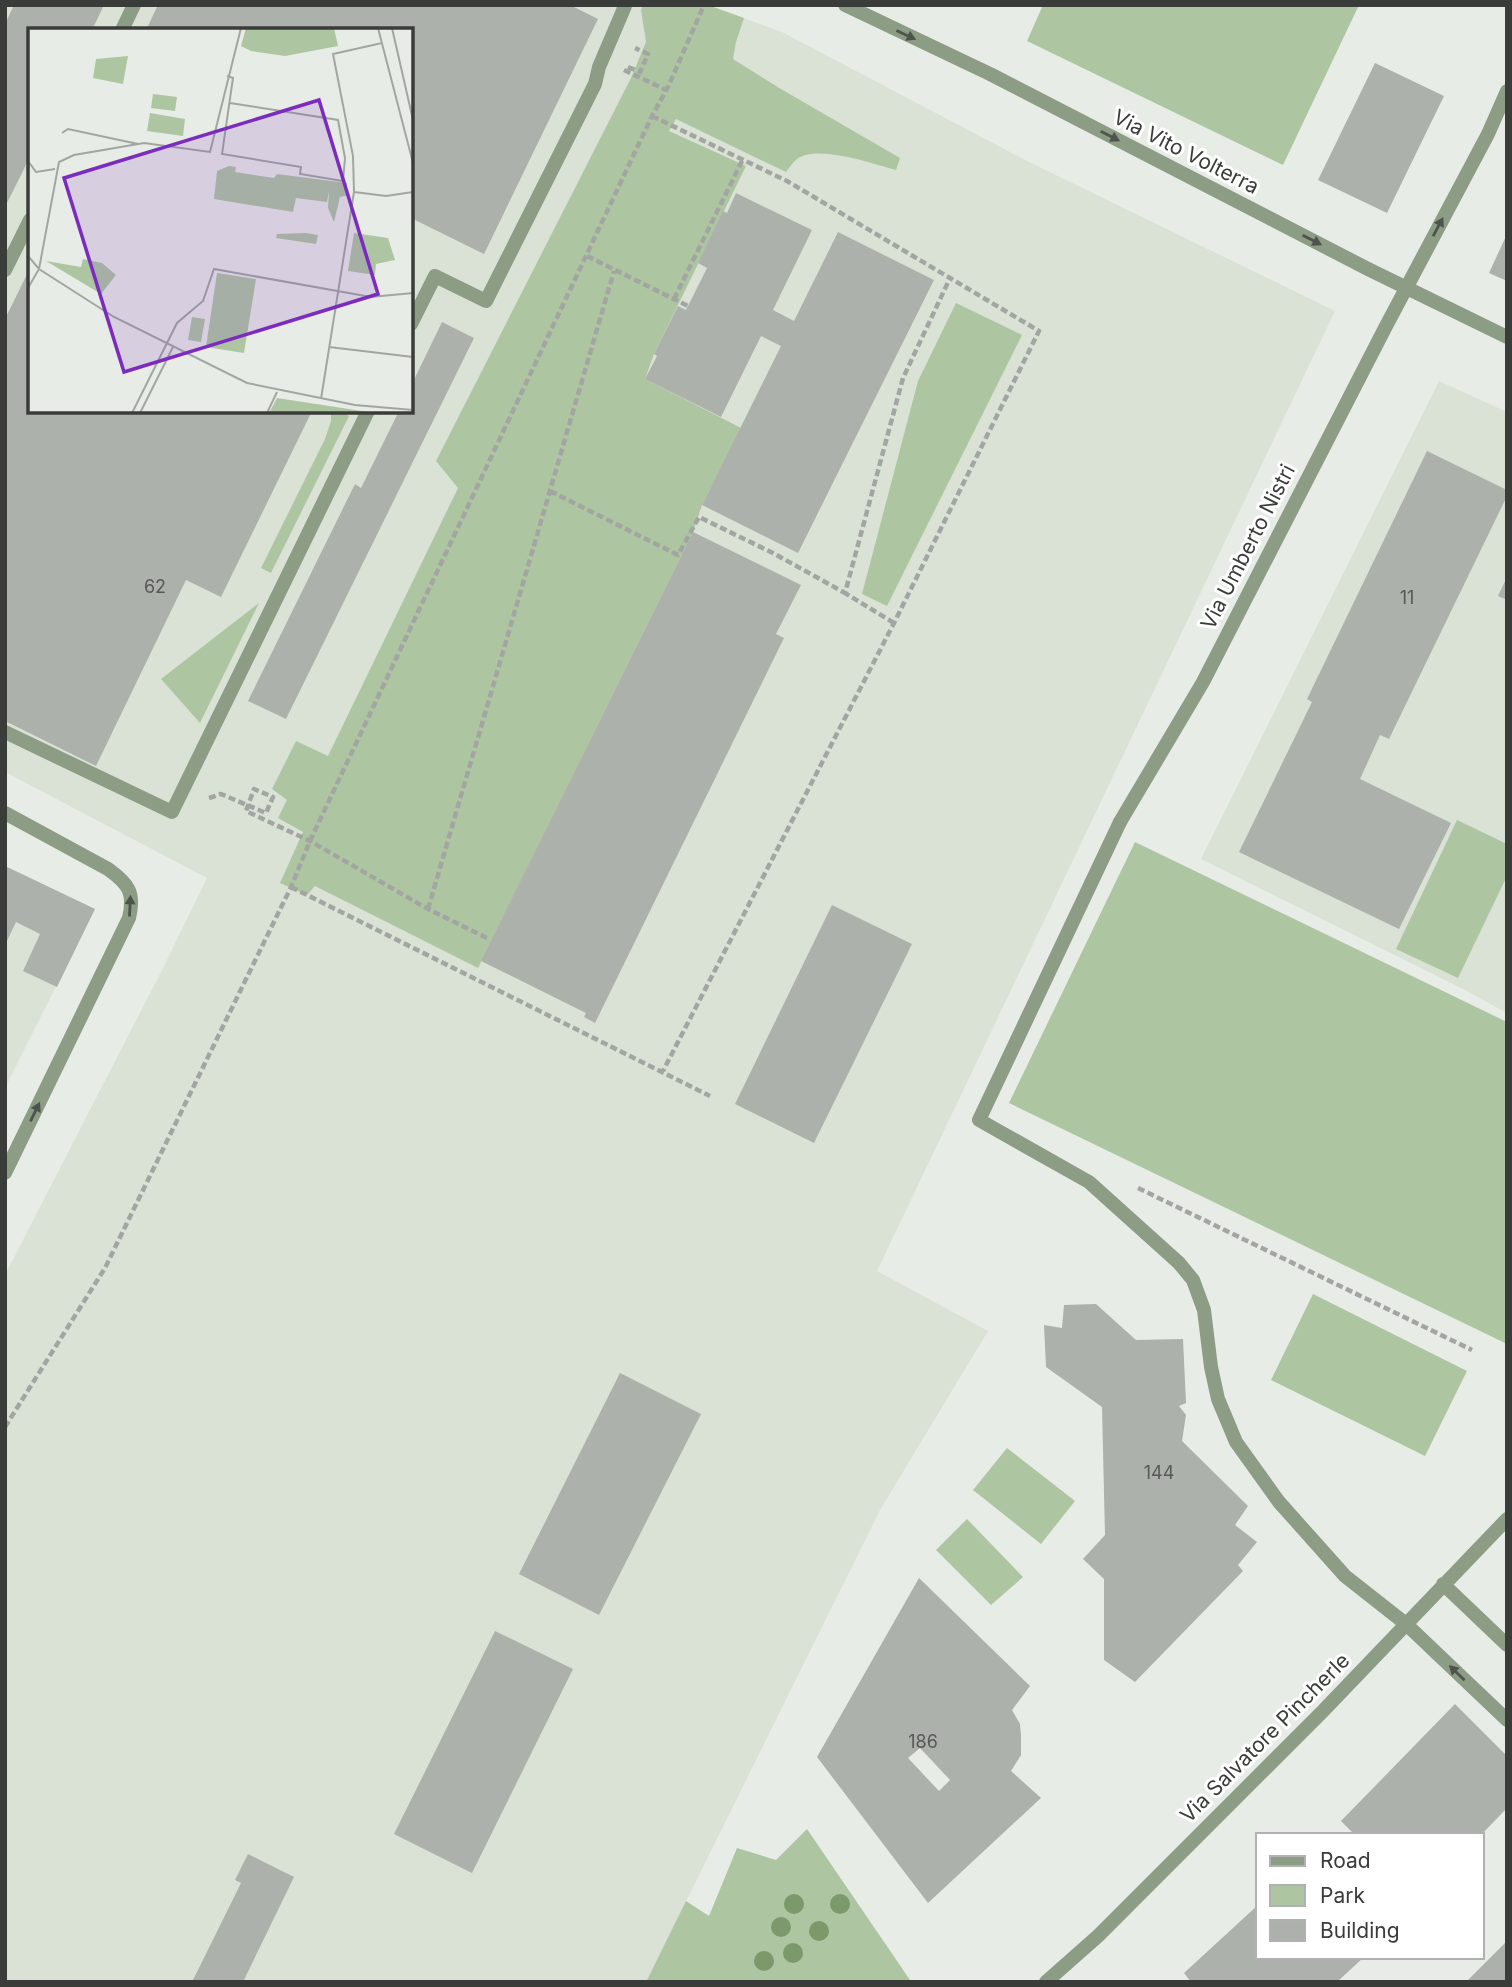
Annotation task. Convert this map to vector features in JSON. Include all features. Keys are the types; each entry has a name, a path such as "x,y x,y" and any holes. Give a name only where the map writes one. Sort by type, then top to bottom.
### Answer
{"street":[{"path":"123,28 134,5"},
{"path":"413,320 435,276 486,301 595,84 599,66 625,6 623,5"},
{"name":"Via Vito Volterra","path":"845,5 990,74 1406,288 1507,337"},
{"name":"Via Umberto Nistri","path":"1089,1182 979,1119 1120,822 1203,682 1488,134 1507,91"},
{"path":"5,270 28,224"},
{"path":"5,732 172,812 367,413"},
{"path":"5,813 108,869 130,890 133,904 130,918 5,1173"},
{"path":"1089,1182 1193,1280 1204,1310 1218,1399 1236,1442 1279,1502 1345,1576 1406,1624 1507,1720"},
{"name":"Via Salvatore Pincherle","path":"1046,1982 1107,1926 1323,1711 1507,1519"},
{"path":"1443,1584 1507,1645"}],"path":[{"path":"5,1427 104,1268 291,887 310,841 704,5"},
{"path":"629,45 648,54 640,72 632,69"},
{"path":"619,68 666,90"},
{"path":"652,116 787,181 1039,331 894,624 663,1071"},
{"path":"674,299 743,159"},
{"path":"587,256 688,306"},
{"path":"428,909 614,271"},
{"path":"845,593 903,379 950,278"},
{"path":"550,491 678,555 699,517 773,553 894,624"},
{"path":"172,812 221,793 232,799 243,803 254,808 266,813 273,797 254,789 250,800 246,811 310,841 428,909 489,939"},
{"path":"291,887 710,1096"},
{"path":"1089,1182 1129,1183 1472,1350"}],"shaded area":[{"path":"5,5 708,5 782,32 1023,159 1335,311 877,1271 988,1331 880,1510 646,1982 5,1982 5,1275 207,878 5,772"},
{"path":"1439,381 1507,412 1507,1013 1201,859"},
{"path":"5,866 95,909 5,1088"}],"green space":[{"path":"643,5 708,5 744,18 733,59 900,158 896,170 831,154 806,155 796,160 786,172 676,119 669,131 746,166 654,354 645,379 741,428 702,505 693,532 478,968 315,886 307,895 280,883 303,832 278,818 287,800 272,789 296,741 328,756 458,488 436,461 631,78 646,42 641,10"},
{"path":"1043,5 1359,5 1283,165 1027,41"},
{"path":"956,303 1022,335 887,606 862,594 918,381"},
{"path":"331,413 349,416 271,573 261,568 325,439"},
{"path":"259,603 200,723 161,679"},
{"path":"1457,820 1507,844 1507,876 1458,978 1396,949"},
{"path":"1135,842 1507,1022 1507,1344 1009,1103"},
{"path":"1313,1294 1467,1371 1425,1456 1271,1380"},
{"path":"1007,1448 1075,1501 1041,1544 973,1490"},
{"path":"967,1519 1023,1577 991,1605 936,1550"},
{"path":"807,1829 910,1980 908,1982 646,1982 686,1901 709,1916 737,1848 776,1860"}],"building":[{"path":"14,5 104,5 93,28 28,28 28,161 5,207 5,24"},
{"path":"158,5 570,5 598,19 484,254 413,219 413,28 147,28"},
{"path":"1375,63 1444,96 1387,213 1318,180"},
{"path":"736,193 812,230 773,310 794,321 838,232 934,280 798,553 702,505 781,346 761,336 721,417 645,379 678,306 686,310 707,268 698,263 723,211 727,213"},
{"path":"1507,234 1507,281 1489,273"},
{"path":"28,272 28,413 311,413 221,597 186,580 96,766 5,721 5,319"},
{"path":"442,322 474,338 286,719 248,701 355,484 361,488 398,413 413,413 413,382"},
{"path":"1427,451 1507,490 1507,496 1389,739 1380,735 1360,779 1451,823 1399,929 1239,852 1312,702 1307,699"},
{"path":"693,532 801,585 776,634 784,638 595,1023 584,1017 586,1013 481,961"},
{"path":"1507,577 1507,600 1498,596"},
{"path":"5,866 95,909 57,987 23,971 40,934 16,922 5,945"},
{"path":"832,905 912,944 814,1143 735,1104"},
{"path":"1096,1304 1136,1340 1183,1339 1186,1403 1179,1406 1186,1415 1182,1441 1248,1506 1235,1525 1257,1542 1238,1565 1243,1571 1135,1682 1104,1660 1104,1579 1083,1559 1105,1535 1102,1407 1046,1367 1044,1325 1062,1328 1064,1305"},
{"path":"620,1373 701,1414 599,1615 519,1574"},
{"path":"919,1578 1030,1686 1012,1710 1020,1724 1021,1755 1011,1771 1041,1798 928,1903 817,1757","holes":["920,1748 950,1780 939,1791 908,1758"]},
{"path":"495,1631 573,1669 472,1873 394,1834"},
{"path":"1455,1704 1507,1756 1507,1808 1483,1833 1353,1833 1341,1821"},
{"path":"248,1854 294,1877 243,1982 192,1982 241,1883 235,1880"},
{"path":"1256,1907 1256,1959 1362,1959 1337,1982 1191,1982 1184,1973"},
{"path":"1507,1941 1507,1982 1466,1982"}]}
